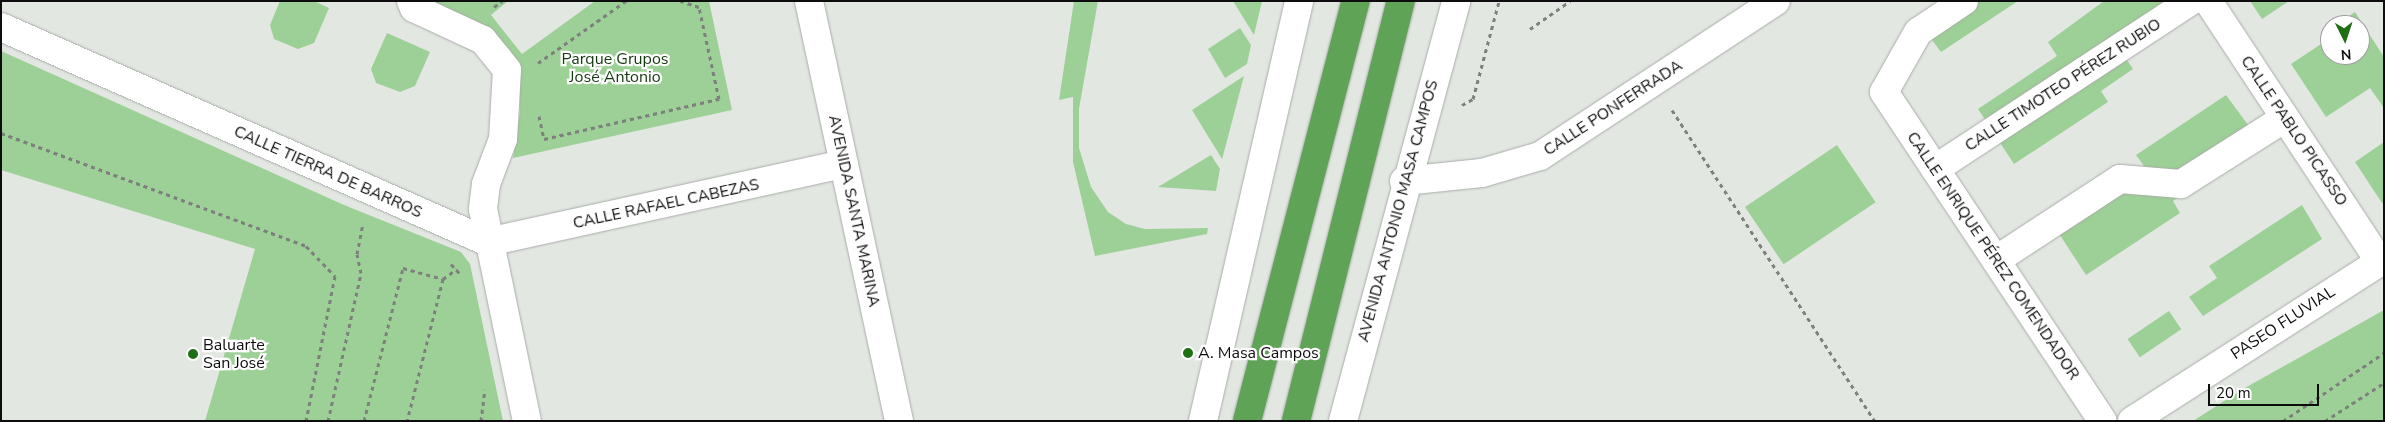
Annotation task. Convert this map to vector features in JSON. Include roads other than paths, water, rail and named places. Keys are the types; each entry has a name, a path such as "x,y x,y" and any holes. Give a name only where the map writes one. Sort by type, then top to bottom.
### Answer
{"highway":[{"path":"1247,421 1356,1"},
{"path":"1296,421 1401,1"}],"street":[{"name":"AVENIDA SANTA MARINA","path":"809,1 899,421"},
{"path":"1203,421 1300,1"},
{"name":"AVENIDA ANTONIO MASA CAMPOS","path":"1343,421 1404,180 1456,1"},
{"name":"CALLE PONFERRADA","path":"1404,180 1482,173 1540,156 1776,1"},
{"name":"CALLE ENRIQUE PÉREZ COMENDADOR","path":"1964,1 1918,32 1884,92 2103,421"},
{"name":"CALLE TIMOTEO PÉREZ RUBIO","path":"1935,169 2191,1"},
{"name":"CALLE PABLO PICASSO","path":"2208,1 2382,260"},
{"path":"408,4 483,40 508,70 503,139 483,196 488,242 527,421"},
{"name":"CALLE TIERRA DE BARROS","path":"1,27 488,242"},
{"path":"1996,260 2120,179 2181,184 2285,118"},
{"name":"CALLE RAFAEL CABEZAS","path":"488,242 844,164"},
{"name":"PASEO FLUVIAL","path":"2132,421 2382,260"}],"place":[{"name":"A. Masa Campos","path":"1188,353"},
{"name":"Baluarte San José","path":"193,354"}],"park label":[{"name":"Parque Grupos José Antonio","path":"615,68"}]}
